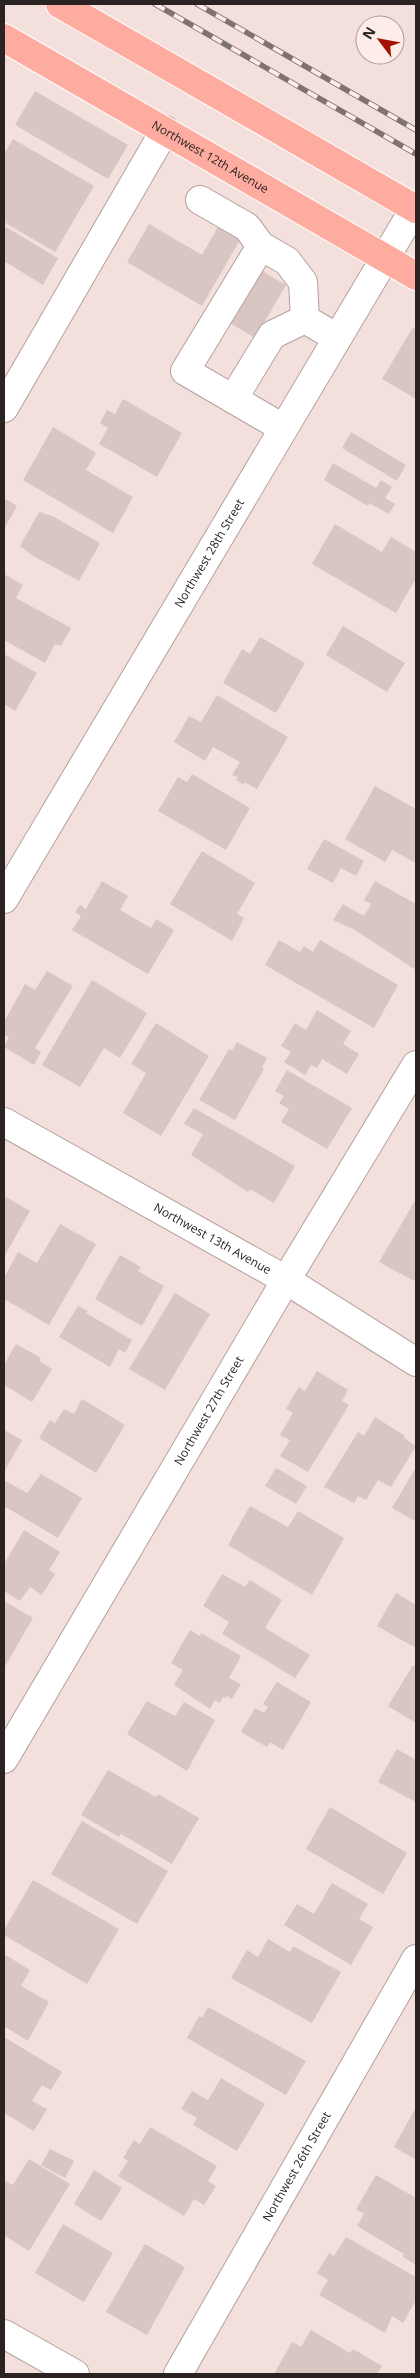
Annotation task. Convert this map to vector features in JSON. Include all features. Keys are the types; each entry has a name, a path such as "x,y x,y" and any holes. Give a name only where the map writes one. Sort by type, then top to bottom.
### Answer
{"main road":[{"path":"60,4 416,208"},
{"name":"Northwest 12th Avenue","path":"5,42 164,130 416,276"}],"street":[{"path":"4,408 164,130"},
{"path":"200,200 247,228 261,246 287,261 303,282 305,319"},
{"name":"Northwest 28th Street","path":"4,899 384,258 416,208"},
{"path":"261,246 185,371 283,428"},
{"path":"305,319 337,338"},
{"path":"233,399 272,335 305,319"},
{"name":"Northwest 27th Street","path":"4,1759 286,1280 416,1065"},
{"name":"Northwest 13th Avenue","path":"4,1122 286,1280 416,1362"},
{"name":"Northwest 26th Street","path":"178,2374 416,1959"},
{"path":"4,2334 75,2374"}],"building":[{"path":"35,91 128,145 108,179 15,125"},
{"path":"13,139 94,186 55,252 4,222 4,154"},
{"path":"149,224 202,255 219,225 241,238 202,306 127,262"},
{"path":"4,226 58,258 43,285 4,261"},
{"path":"258,269 286,285 255,338 227,321"},
{"path":"413,327 416,329 416,399 382,379"},
{"path":"123,399 182,433 157,477 99,444 108,428 100,423 107,410 115,414"},
{"path":"53,427 96,453 86,470 133,497 113,533 23,480"},
{"path":"351,432 406,465 397,481 342,448"},
{"path":"333,463 376,488 381,480 392,487 385,498 395,504 389,514 369,503 368,506 324,480"},
{"path":"4,498 17,506 4,529"},
{"path":"39,512 52,516 100,543 79,581 30,554 20,546"},
{"path":"335,524 382,552 391,537 416,552 416,578 396,613 312,564"},
{"path":"4,574 23,585 16,598 71,628 61,646 55,644 45,663 4,640"},
{"path":"343,626 405,663 387,692 326,655"},
{"path":"260,637 305,663 276,713 223,683 242,649 250,654"},
{"path":"4,654 37,673 15,711 4,704"},
{"path":"217,695 288,737 257,789 245,782 244,785 236,780 238,777 232,775 240,762 213,747 205,761 174,742 189,716 201,722"},
{"path":"192,774 250,808 226,850 158,811 178,777 187,782"},
{"path":"375,786 416,809 416,863 392,850 385,862 345,839"},
{"path":"324,839 364,861 356,876 341,868 333,883 307,869"},
{"path":"202,851 255,883 237,914 244,918 232,941 170,904"},
{"path":"102,881 128,896 120,910 151,928 156,919 174,930 148,974 72,930 81,916 75,912 80,905 86,909"},
{"path":"375,881 416,904 416,970 355,930 333,920 343,904 364,916 371,904 364,900"},
{"path":"279,940 300,952 304,946 313,952 320,940 398,985 374,1028 265,965"},
{"path":"47,971 73,986 35,1048 41,1052 34,1065 4,1047 9,1037 4,1034 4,1022 25,984 35,990"},
{"path":"92,980 147,1013 120,1058 104,1048 80,1087 42,1065"},
{"path":"317,1010 351,1031 343,1044 359,1054 347,1074 322,1059 317,1068 311,1065 305,1075 284,1062 291,1052 281,1046 295,1023 306,1030"},
{"path":"156,1023 209,1056 161,1136 123,1113 146,1073 131,1064"},
{"path":"237,1042 267,1058 262,1068 264,1069 235,1120 199,1100 229,1049 232,1051"},
{"path":"287,1070 352,1108 327,1149 281,1122 289,1109 279,1103 284,1096 275,1091"},
{"path":"194,1108 295,1166 274,1203 250,1189 248,1192 191,1155 203,1134 184,1124"},
{"path":"4,1196 30,1211 4,1257"},
{"path":"416,1199 416,1277 414,1281 379,1262"},
{"path":"60,1224 96,1244 49,1325 4,1299 4,1278 18,1252 37,1263"},
{"path":"120,1255 141,1267 138,1271 164,1286 142,1326 95,1299"},
{"path":"175,1293 210,1314 165,1390 129,1369"},
{"path":"78,1306 88,1311 86,1313 132,1340 125,1353 119,1349 110,1367 59,1337"},
{"path":"16,1344 41,1358 39,1361 52,1369 32,1402 4,1385 4,1365"},
{"path":"317,1371 348,1390 342,1401 349,1405 308,1472 280,1456 290,1440 280,1435 293,1413 286,1409 292,1398 299,1387 305,1391"},
{"path":"82,1399 125,1425 96,1473 39,1438 50,1420 55,1423 64,1409 74,1414"},
{"path":"375,1417 405,1436 404,1438 416,1446 391,1487 378,1480 366,1500 358,1496 354,1503 324,1487 358,1432 364,1436"},
{"path":"4,1430 22,1440 4,1472"},
{"path":"416,1467 416,1518 415,1521 392,1508"},
{"path":"276,1468 307,1486 296,1504 265,1486"},
{"path":"41,1474 82,1498 58,1538 4,1506 4,1485 6,1481 27,1493"},
{"path":"250,1506 288,1527 298,1511 344,1538 312,1595 228,1545"},
{"path":"24,1530 60,1552 49,1570 55,1574 42,1595 30,1587 20,1601 4,1591 4,1564"},
{"path":"222,1574 245,1587 250,1580 282,1600 265,1628 310,1655 295,1678 222,1634 229,1622 203,1606"},
{"path":"396,1593 416,1605 416,1648 377,1626"},
{"path":"4,1601 33,1618 4,1668"},
{"path":"190,1630 200,1636 201,1633 241,1656 229,1678 241,1684 232,1699 227,1696 223,1697 220,1703 215,1700 210,1709 174,1685 183,1670 171,1663"},
{"path":"413,1665 416,1667 416,1723 388,1706"},
{"path":"277,1682 311,1702 283,1750 270,1742 267,1747 241,1732 255,1708 264,1713 268,1707 263,1704"},
{"path":"147,1701 175,1716 184,1702 215,1720 187,1771 127,1734"},
{"path":"397,1749 416,1760 416,1802 378,1782"},
{"path":"108,1770 156,1797 158,1794 199,1818 172,1864 121,1834 119,1837 81,1815"},
{"path":"330,1807 407,1853 383,1894 306,1849"},
{"path":"82,1821 168,1871 137,1924 51,1874"},
{"path":"33,1880 119,1929 87,1984 4,1935 4,1930"},
{"path":"332,1883 368,1904 359,1919 373,1927 351,1965 284,1925 297,1904 314,1914"},
{"path":"268,1939 290,1952 293,1946 341,1972 312,2023 231,1978 247,1950 258,1957"},
{"path":"4,1954 30,1970 21,1986 49,2002 28,2041 4,2026"},
{"path":"208,2007 306,2061 286,2095 187,2038 199,2016 202,2018"},
{"path":"4,2037 62,2072 51,2090 42,2085 32,2101 47,2109 34,2131 4,2113"},
{"path":"221,2078 265,2104 237,2151 193,2125 197,2118 181,2109 192,2091 208,2100"},
{"path":"416,2107 416,2160 394,2147"},
{"path":"150,2127 217,2166 208,2181 216,2186 204,2205 194,2199 184,2216 118,2176 128,2161 123,2158 134,2140 140,2144"},
{"path":"50,2149 74,2161 65,2178 41,2165"},
{"path":"29,2159 70,2184 29,2251 4,2235 4,2180 13,2185"},
{"path":"94,2170 122,2188 101,2221 74,2204"},
{"path":"376,2175 416,2198 416,2265 403,2257 404,2254 357,2226 364,2214 356,2209"},
{"path":"63,2224 113,2253 84,2302 35,2273"},
{"path":"346,2237 416,2277 416,2300 403,2323 392,2316 385,2333 319,2295 328,2280 317,2273 329,2253 334,2256"},
{"path":"145,2244 185,2267 147,2335 106,2312"},
{"path":"311,2330 350,2353 353,2349 382,2366 377,2374 274,2374 292,2342 301,2347"}],"railway":[{"path":"155,4 416,154"},
{"path":"197,4 416,130"}]}
